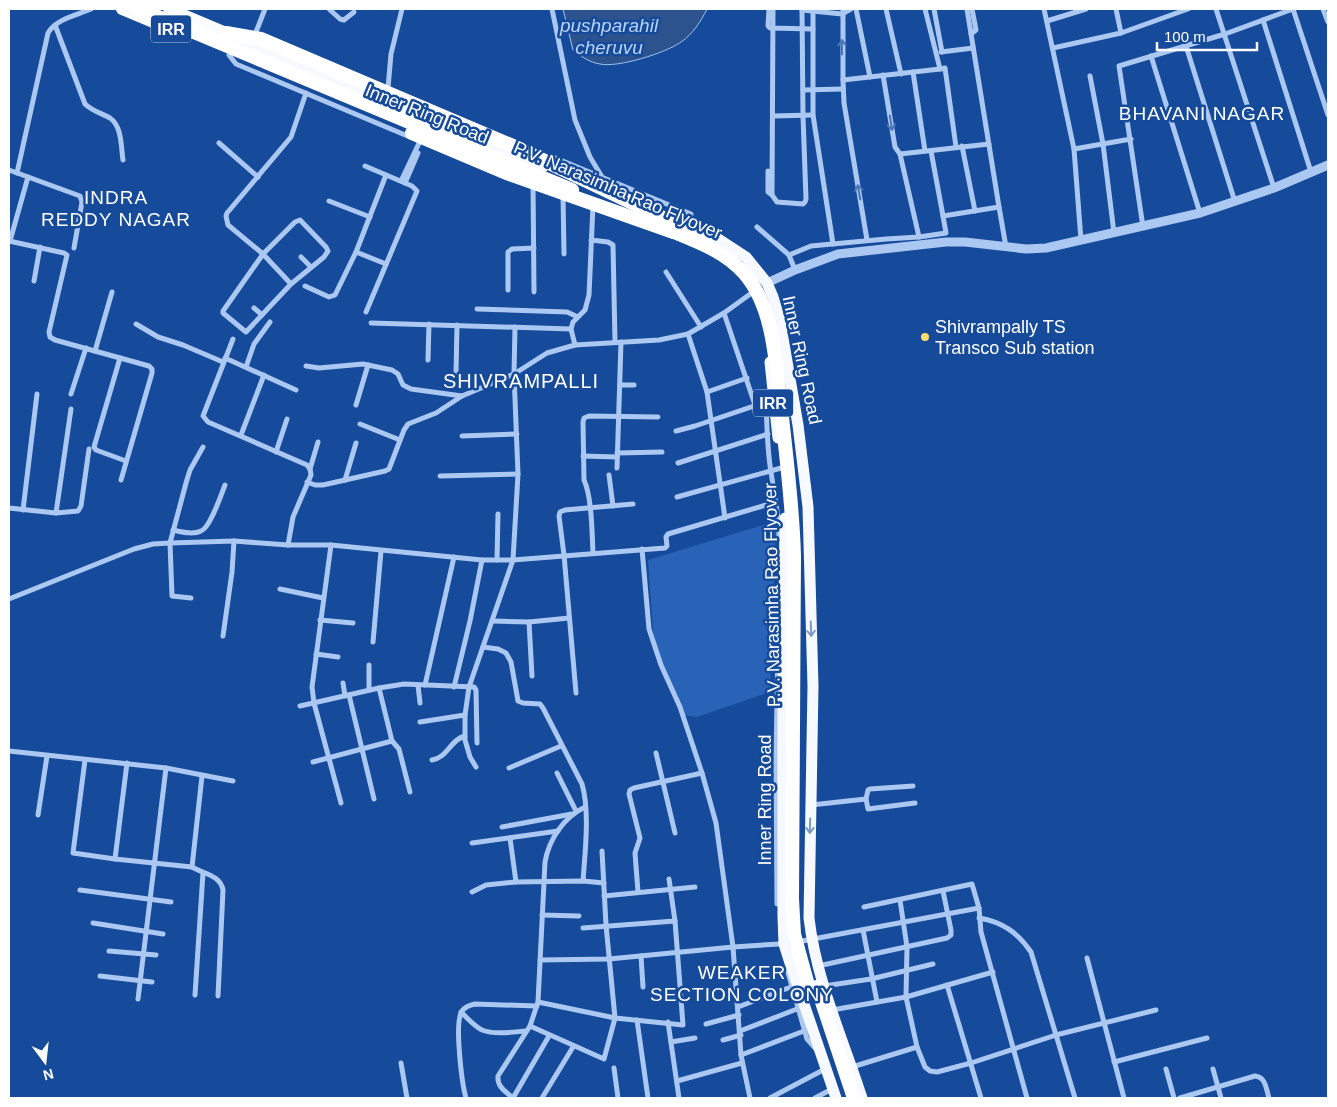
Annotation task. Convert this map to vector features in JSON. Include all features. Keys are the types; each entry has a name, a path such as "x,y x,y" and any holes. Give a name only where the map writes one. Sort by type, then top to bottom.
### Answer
{"highway":[{"name":"Inner Ring Road","path":"122,9 224,52"},
{"name":"P.V. Narasimha Rao Flyover","path":"139,9 674,228 721,244 751,268 761,282 770,298 781,339 801,512 801,918 811,968 854,1098"},
{"name":"P.V. Narasimha Rao Flyover","path":"160,9 674,228 733,262 744,273 757,292 762,301 773,341 789,479 793,538 792,917 803,970 845,1098"},
{"name":"Inner Ring Road","path":"169,9 226,33"},
{"path":"226,33 255,34 429,108 536,156 674,228"},
{"path":"224,52 526,180 674,228"}],"main road":[{"name":"Inner Ring Road","path":"226,33 430,120 717,238 736,249 754,265 768,285 780,321 798,425 808,507 813,686 809,918 811,940 824,986 862,1098"},
{"name":"Inner Ring Road","path":"421,135 533,175 706,248 735,269 753,292 758,303 765,324 769,399 776,469 786,532 782,944 834,1094"}],"street":[{"path":"17,173 48,33 54,25 91,9"},
{"path":"255,34 265,9"},
{"path":"329,9 340,19 344,20 354,12"},
{"path":"388,88 390,54 402,9"},
{"path":"552,9 575,120 587,150 602,178"},
{"path":"769,9 768,26 773,28 813,29"},
{"path":"772,195 773,9"},
{"path":"768,171 768,192 777,202 803,204 806,202 802,10 842,11 851,9"},
{"path":"856,9 870,77"},
{"path":"886,9 901,74"},
{"path":"925,9 940,69"},
{"path":"934,9 942,52"},
{"path":"967,9 1006,247"},
{"path":"971,34 976,30 972,9"},
{"path":"1044,9 1074,149 1081,241"},
{"path":"1047,21 1086,9"},
{"path":"1116,9 1121,33"},
{"path":"1053,48 1121,33 1188,9"},
{"path":"1216,9 1274,188"},
{"path":"1144,227 1120,66 1225,34 1293,9 1328,115"},
{"path":"1323,9 1328,19"},
{"path":"813,10 812,115 833,244"},
{"path":"842,11 842,80 867,240"},
{"path":"1263,20 1311,172"},
{"path":"54,25 85,104 112,120 116,125 123,160"},
{"name":"Inner Ring Road","path":"255,34 388,88 429,108 535,149"},
{"path":"1186,46 1235,202"},
{"path":"935,53 973,48"},
{"name":"Inner Ring Road","path":"224,52 236,64 306,93 421,135"},
{"path":"1151,56 1200,213"},
{"path":"842,80 945,68 959,147 975,210"},
{"path":"789,254 811,246 946,233 913,72"},
{"path":"883,75 894,146 900,154 919,237"},
{"path":"1090,76 1103,144 1114,233"},
{"path":"803,90 843,89"},
{"path":"290,284 263,254 228,225 226,216 232,206 291,137 306,93"},
{"path":"429,108 430,120"},
{"path":"773,116 812,115"},
{"path":"403,182 421,135"},
{"path":"403,182 421,135"},
{"path":"1074,149 1131,139"},
{"path":"219,143 258,177"},
{"path":"900,154 989,144"},
{"path":"550,156 691,214 690,227"},
{"path":"768,285 795,270 838,254 946,242 965,242 1026,249 1046,248 1081,241 1200,213 1274,188 1328,164"},
{"path":"365,166 416,188 416,193 366,312"},
{"path":"9,170 80,196 82,202 74,248"},
{"path":"305,286 329,297 335,295 356,252 386,175"},
{"path":"533,175 534,292"},
{"path":"28,177 9,241 64,252 67,255 49,334 55,340 149,366 152,371 121,480"},
{"path":"562,188 564,254"},
{"path":"329,200 370,217"},
{"path":"575,345 571,328 572,322 585,310 589,295 593,200"},
{"path":"942,216 999,207"},
{"path":"300,220 328,251 324,257 311,267 290,284 246,332 224,315 222,311 263,254 295,222 300,220"},
{"path":"758,227 789,254 795,270"},
{"path":"892,248 895,238"},
{"path":"886,239 892,248"},
{"path":"592,240 608,242 613,245 620,384 617,468"},
{"path":"34,281 40,247"},
{"path":"508,290 508,252 510,249 534,248"},
{"path":"356,252 386,264"},
{"path":"302,257 311,267"},
{"path":"768,285 797,274 811,265"},
{"path":"666,272 701,327"},
{"path":"95,351 112,292"},
{"path":"307,482 323,485 380,473 389,469 408,424 436,413 462,396 514,374 547,353 575,345 659,340 688,334 724,313 753,292"},
{"path":"254,308 262,314"},
{"path":"477,309 567,312 578,317"},
{"path":"724,313 755,405"},
{"path":"246,367 254,344 270,322"},
{"path":"371,323 571,328"},
{"path":"136,324 158,338 246,367 296,390"},
{"path":"428,360 429,324"},
{"path":"456,373 457,325"},
{"path":"476,767 470,757 465,736 465,715 470,687 513,560 518,474 514,374 515,327"},
{"path":"688,334 707,392 725,518"},
{"path":"233,339 203,416 208,422 307,465 310,468"},
{"path":"71,394 86,348"},
{"path":"120,358 94,447 96,450 126,461"},
{"path":"306,366 318,368 352,364 368,365 392,370 398,374 403,384 411,389 462,396"},
{"path":"356,406 368,365"},
{"path":"241,436 264,376"},
{"path":"707,392 747,378"},
{"path":"620,384 634,386"},
{"path":"23,510 37,394"},
{"path":"676,431 711,421 769,399 768,434 776,469 776,502 779,532 776,760 782,944 804,1031 807,1039 820,1054"},
{"path":"56,513 71,409"},
{"path":"593,553 590,508 584,480 584,418 589,416 658,417"},
{"path":"276,452 287,419"},
{"path":"360,424 400,440"},
{"path":"462,436 517,434"},
{"path":"678,463 768,434"},
{"path":"288,545 293,517 311,475 310,468 318,442"},
{"path":"345,480 356,443"},
{"path":"191,598 172,596 170,543 190,470 203,447"},
{"path":"9,508 56,513 78,511 81,506 89,449"},
{"path":"583,456 662,452"},
{"path":"677,497 776,469"},
{"path":"440,476 518,474"},
{"path":"609,475 613,506"},
{"path":"173,530 193,533 202,531 208,526 225,486"},
{"path":"9,599 134,549 153,544 234,541 288,545 331,545 482,560 513,560 667,548 666,537 668,534 776,502"},
{"path":"576,693 560,512 564,510 633,504"},
{"path":"497,560 498,514"},
{"path":"223,636 232,572 234,541"},
{"path":"331,545 312,687 314,704 341,803"},
{"path":"642,549 649,629 661,665 680,708 702,773 716,823 733,947 741,1055 750,1098"},
{"path":"373,642 381,551"},
{"path":"425,685 454,557"},
{"path":"454,687 482,560"},
{"path":"280,589 323,598"},
{"path":"493,621 529,622 569,618"},
{"path":"320,620 353,623"},
{"path":"529,622 532,676"},
{"path":"483,647 498,649 506,653 511,662 518,700 523,703 540,704 582,784 585,794 583,881"},
{"path":"316,654 338,657"},
{"path":"369,665 369,690"},
{"path":"343,683 374,799"},
{"path":"300,706 404,684 474,687 476,690 477,743"},
{"path":"418,685 420,703"},
{"path":"379,688 392,741 399,748 410,792"},
{"path":"420,722 465,715"},
{"path":"432,760 440,757 456,739 465,736"},
{"path":"313,762 392,741"},
{"path":"509,768 561,746"},
{"path":"9,751 166,768 233,781"},
{"path":"656,753 675,833"},
{"path":"38,815 46,756"},
{"path":"85,760 73,853 192,867 202,874 218,878 222,890 218,996"},
{"path":"115,859 126,763"},
{"path":"138,999 166,768"},
{"path":"557,773 574,812"},
{"path":"638,892 636,853 640,838 629,794 630,790 702,773"},
{"path":"192,867 202,776"},
{"path":"913,786 870,789 866,799 868,809 915,803"},
{"path":"811,804 866,799"},
{"path":"502,827 574,812 585,807"},
{"path":"549,1036 513,1098 500,1087 497,1082 498,1076 530,1026 538,1004 547,852 558,831 574,812"},
{"path":"472,843 558,831"},
{"path":"510,838 516,882"},
{"path":"530,1026 604,1059 615,1018 608,959 602,851"},
{"path":"195,996 202,874"},
{"path":"466,1098 458,1022 461,1012 468,1006 475,1004 538,1004 615,1018 683,1024 669,879"},
{"path":"472,892 486,884 545,881 604,883"},
{"path":"864,907 972,884 1012,1048 1027,1098"},
{"path":"604,896 695,888"},
{"path":"80,890 171,902"},
{"path":"818,966 947,938 951,935 951,930 943,891"},
{"path":"900,900 907,947 905,971 906,997 917,1047 925,1067 930,1072 937,1072 971,1063 1056,1035 1156,1010"},
{"path":"540,960 608,959 782,944 979,908"},
{"path":"542,915 579,916"},
{"path":"979,918 994,921 1007,928 1022,939 1031,952 1075,1098"},
{"path":"582,928 674,921"},
{"path":"94,923 162,934"},
{"path":"863,930 877,1002"},
{"path":"109,951 156,955"},
{"path":"641,956 643,987"},
{"path":"1087,958 1124,1098"},
{"path":"824,986 871,979 933,964"},
{"path":"832,1010 906,997 993,972"},
{"path":"100,976 152,982"},
{"path":"947,985 982,1098"},
{"path":"738,1008 792,987"},
{"path":"722,1040 797,1009"},
{"path":"461,1012 483,1030 493,1032 526,1031"},
{"path":"706,1024 739,1014"},
{"path":"637,1020 648,1098"},
{"path":"668,1022 679,1098"},
{"path":"741,1055 804,1031"},
{"path":"670,1042 695,1038"},
{"path":"1114,1062 1207,1038"},
{"path":"542,1098 574,1046"},
{"path":"852,1067 917,1047"},
{"path":"401,1062 408,1098"},
{"path":"676,1081 742,1063"},
{"path":"614,1068 618,1098"},
{"path":"770,1098 825,1069"},
{"path":"1166,1069 1174,1098"},
{"path":"1213,1069 1220,1098"},
{"path":"1180,1098 1255,1076 1260,1076 1264,1082 1269,1098"},
{"path":"815,1098 834,1094"}],"shaded area":[{"path":"776,521 770,692 697,717 683,715 654,643 648,560"}],"water":[{"name":"pushparahil cheruvu","path":"563,9 707,9 693,31 674,46 641,59 608,65 589,61 573,50"}],"place":[{"name":"Shivrampally TS Transco Sub station","path":"925,337"}],"district":[{"name":"BHAVANI NAGAR","path":"1202,113"},
{"name":"INDRA REDDY NAGAR","path":"116,208"},
{"name":"SHIVRAMPALLI","path":"521,381"},
{"name":"WEAKER SECTION COLONY","path":"742,983"}]}
